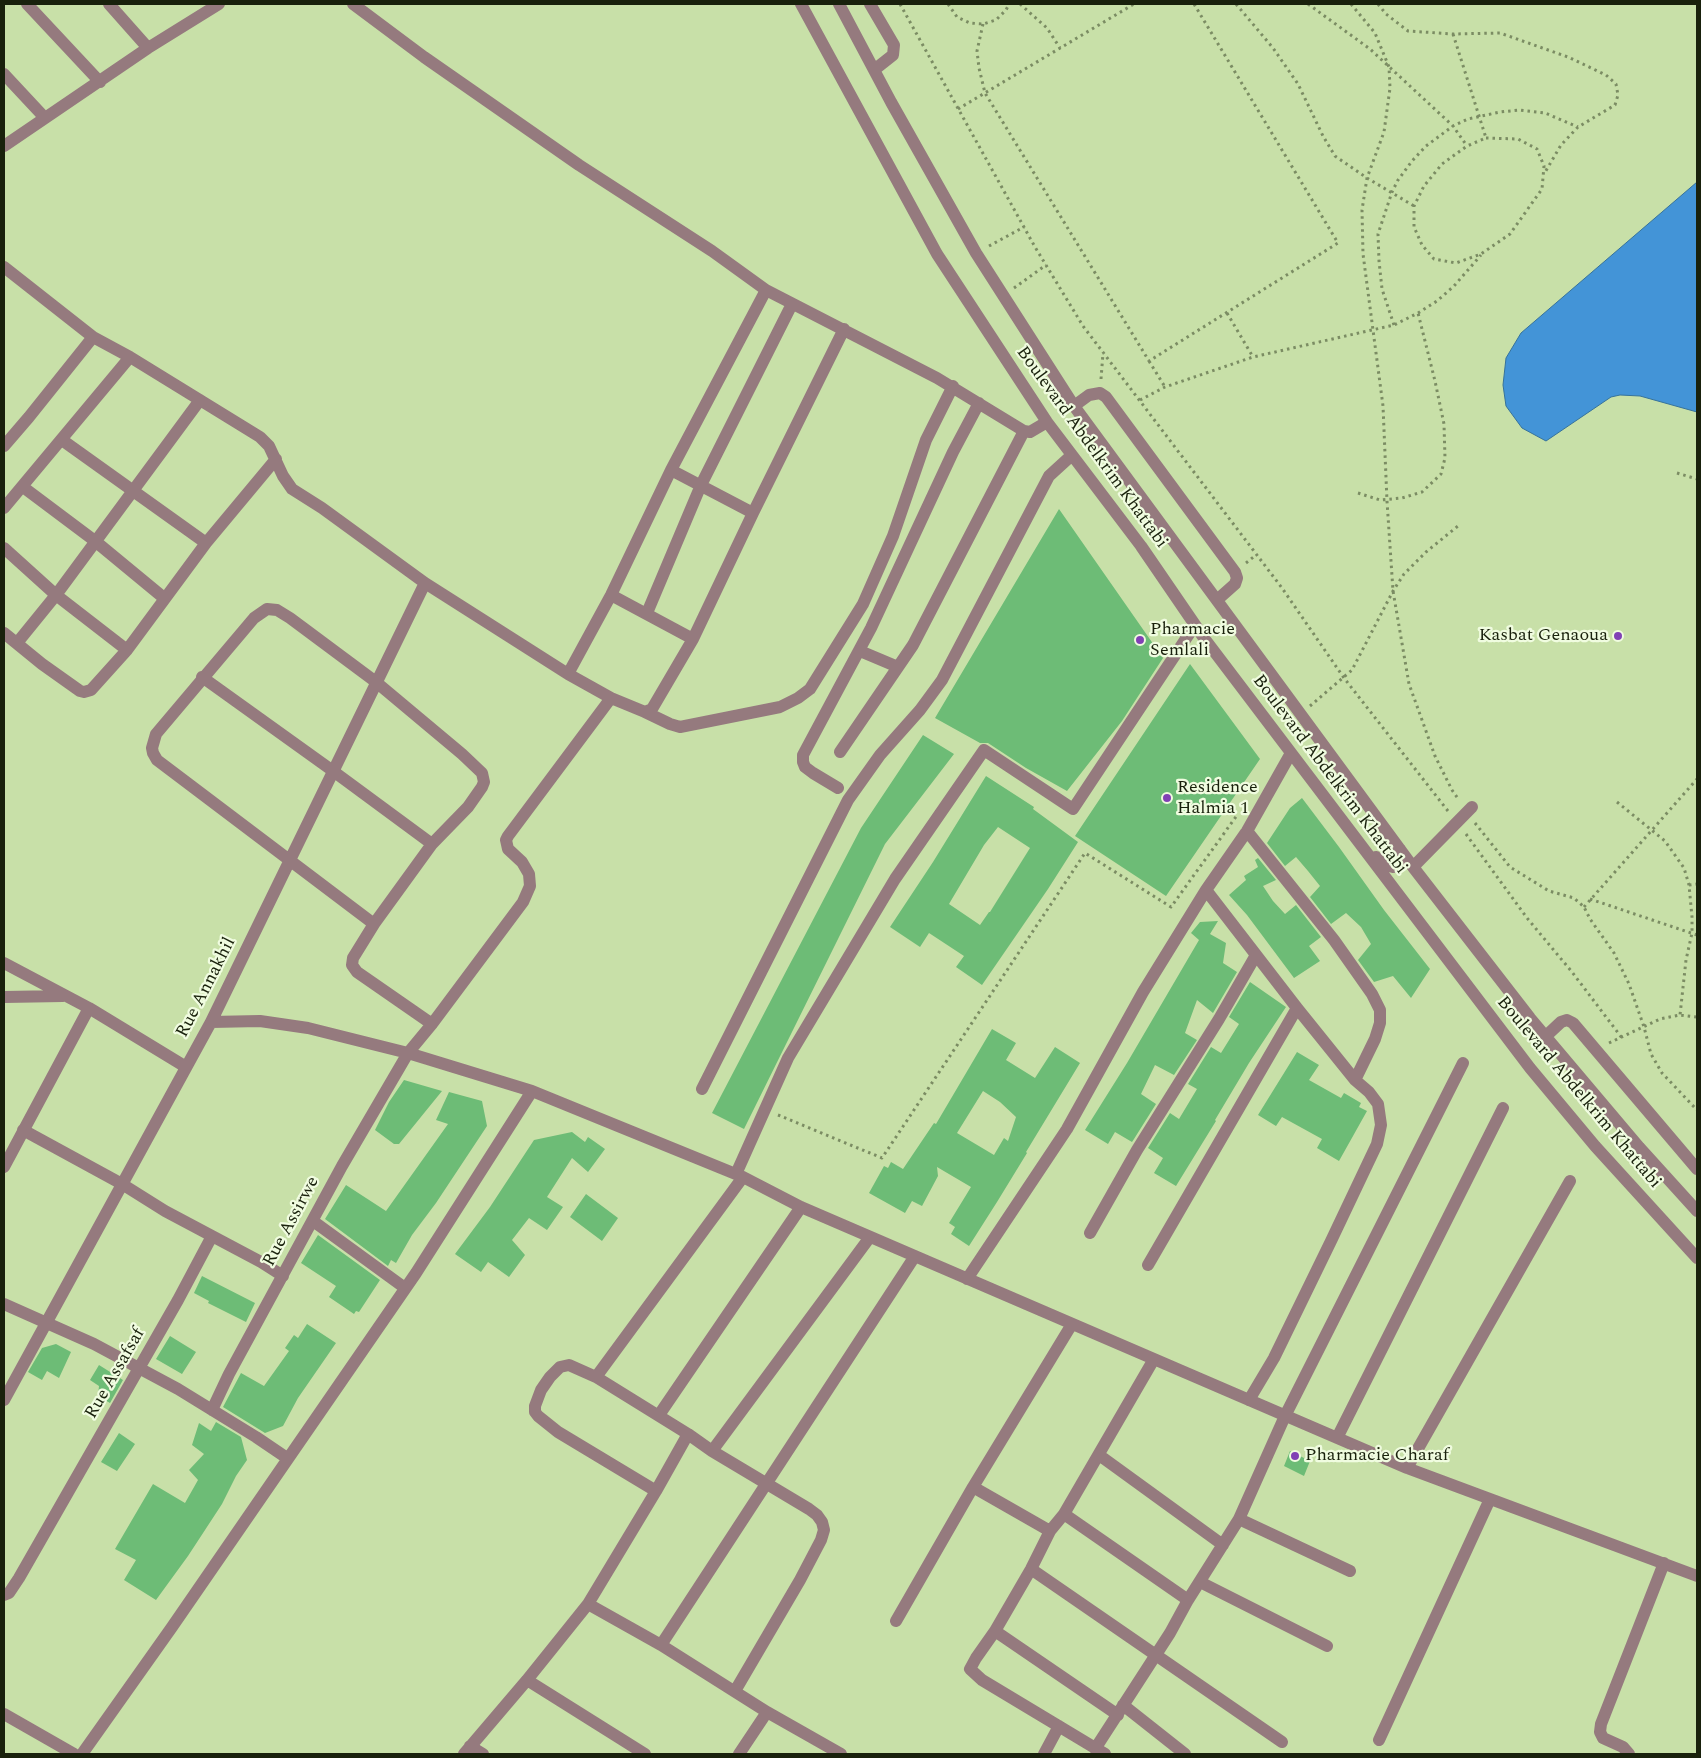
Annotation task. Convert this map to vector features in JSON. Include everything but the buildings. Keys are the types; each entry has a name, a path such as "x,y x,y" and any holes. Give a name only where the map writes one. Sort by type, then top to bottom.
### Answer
{"street":[{"path":"27,4 100,82"},
{"path":"110,4 148,48"},
{"path":"353,4 424,57 579,165 712,251 766,290 953,386 1024,431 1030,432 1047,422"},
{"name":"Boulevard Abdelkrim Khattabi","path":"800,4 937,254 1047,422 1141,546 1195,625 1530,1068 1595,1146 1697,1258"},
{"name":"Boulevard Abdelkrim Khattabi","path":"839,4 976,253 1074,406 1413,867 1546,1036 1639,1147 1697,1211"},
{"path":"870,4 894,45 893,55 874,70"},
{"path":"5,143 100,82 211,6"},
{"path":"4,74 45,118"},
{"path":"4,267 93,337 130,357 260,437 269,446 292,489 322,508 425,583 568,674 611,698 680,727 780,707 798,698 810,689 862,604 893,536 926,440 953,386"},
{"path":"568,674 611,595 671,470 766,290"},
{"path":"647,613 701,485 792,304"},
{"path":"645,712 652,709 693,639 844,329"},
{"path":"4,446 93,337"},
{"path":"4,508 130,357"},
{"path":"1074,406 1089,395 1100,392 1106,397 1235,572 1237,578 1235,584 1217,600"},
{"path":"17,643 56,595 200,400"},
{"path":"838,788 805,767 802,762 803,755 860,651 953,452 979,403"},
{"path":"840,752 918,637 1024,431"},
{"path":"62,440 206,543"},
{"path":"702,1089 848,800 880,755 920,710 942,680 1049,476 1072,455"},
{"path":"4,633 49,669 80,690 88,692 95,688 127,650 206,543 276,459"},
{"path":"671,470 753,513"},
{"path":"23,487 95,541 164,598"},
{"path":"4,548 56,595 127,650"},
{"name":"Rue Annakhil","path":"4,1400 211,1022 425,583"},
{"path":"611,595 693,639"},
{"path":"374,924 157,760 153,753 152,748 156,734 202,677 254,618 264,610 270,608 290,618 376,682 482,773 484,782 482,787 468,807 432,844 374,924 352,958 353,967 357,972 432,1024"},
{"path":"596,1377 740,1175 765,1109 788,1058 895,879 984,750 1073,810 1195,625"},
{"path":"860,651 898,667"},
{"path":"202,677 432,844"},
{"name":"Rue Assirwe","path":"212,1410 229,1374 342,1166 408,1052 432,1024 523,902 530,886 529,874 522,862 508,849 506,840 611,698"},
{"path":"967,1279 1067,1129 1143,992 1206,890 1247,831 1291,753"},
{"path":"1413,867 1470,809"},
{"path":"1342,821 1361,838 1382,864 1387,867 1393,867 1401,860 1400,849"},
{"path":"1247,831 1334,940 1372,994 1380,1010 1380,1023 1375,1039 1355,1080"},
{"path":"1206,890 1297,1008 1355,1080 1369,1092 1378,1104 1381,1125 1377,1144 1274,1358 1249,1400"},
{"path":"1090,1233 1137,1150 1256,956"},
{"path":"4,963 63,996 89,1008 186,1067"},
{"path":"4,997 63,996"},
{"path":"4,1167 89,1008"},
{"path":"1148,1265 1297,1008"},
{"path":"211,1022 250,1020 293,1025 408,1052 532,1091 740,1175 801,1207 1407,1468 1697,1576"},
{"path":"1546,1036 1561,1022 1567,1020 1573,1023 1697,1170"},
{"path":"1154,1360 1064,1514 1050,1531 1031,1569 995,1631 970,1669 982,1680 1100,1751 1120,1710 1170,1633 1188,1600 1239,1519 1285,1416 1463,1063"},
{"path":"82,1754 406,1288 532,1091"},
{"path":"1338,1438 1503,1108"},
{"path":"23,1130 283,1276"},
{"path":"1407,1468 1570,1181"},
{"path":"659,1415 801,1207"},
{"path":"313,1221 406,1288"},
{"name":"Rue Assafsaf","path":"4,1595 12,1589 139,1369 212,1236"},
{"path":"712,1451 870,1237"},
{"path":"661,1646 915,1256"},
{"path":"4,1304 94,1344 178,1389 287,1458"},
{"path":"896,1622 1072,1324"},
{"path":"656,1491 558,1432 544,1422 535,1412 535,1406 541,1390 560,1367 569,1365 596,1377 817,1515 822,1522 824,1530 821,1540 735,1692"},
{"path":"483,1754 467,1750 527,1680 588,1604 688,1434"},
{"path":"1099,1455 1223,1545"},
{"path":"974,1487 1050,1531"},
{"path":"1379,1740 1490,1499"},
{"path":"1064,1514 1188,1600"},
{"path":"1239,1519 1350,1570"},
{"path":"1629,1754 1623,1747 1603,1738 1600,1729 1664,1563"},
{"path":"1031,1569 1282,1742"},
{"path":"1200,1582 1327,1646"},
{"path":"588,1604 661,1646 833,1752"},
{"path":"995,1631 1120,1710 1185,1754"},
{"path":"527,1680 645,1754"},
{"path":"739,1754 767,1712"},
{"path":"4,1714 74,1754"},
{"path":"1044,1754 1059,1726"}],"path":[{"path":"900,4 1024,227 1083,326 1282,588 1344,678 1457,823 1527,918 1572,972 1622,1038"},
{"path":"948,4 957,17 970,24 983,24 996,20 1009,4"},
{"path":"1020,4 1047,28 1060,48"},
{"path":"958,109 1134,4"},
{"path":"1149,361 1338,243 1194,4"},
{"path":"1236,4 1273,48 1298,84 1322,136 1335,156 1414,206"},
{"path":"1308,4 1370,49 1388,68 1453,126 1467,146"},
{"path":"1351,4 1375,33 1388,68 1390,88 1384,132 1367,178 1362,210 1363,254 1383,406 1393,591 1409,684 1435,756 1452,790 1470,809 1484,837 1510,867 1549,891 1574,898 1584,907 1590,919 1614,953 1629,984 1651,1054 1662,1073 1697,1110"},
{"path":"1378,4 1386,14 1408,31 1453,34 1500,33 1568,57 1606,75 1616,84 1618,96 1615,105 1578,127 1561,144 1544,175"},
{"path":"983,24 977,51 984,93 1165,387"},
{"path":"1453,34 1486,138"},
{"path":"1394,325 1382,289 1378,234 1392,192 1398,180 1416,156 1453,126 1480,116 1500,112 1528,111 1545,113 1578,127"},
{"path":"1486,138 1518,139 1537,149 1544,166 1542,189 1510,234 1481,254 1456,263 1434,259 1422,245 1414,227 1414,206 1424,186 1442,164 1467,146 1486,138"},
{"path":"976,253 1024,227"},
{"path":"1140,400 1165,387 1253,357 1394,325 1437,301 1454,286 1481,254"},
{"path":"1003,295 1046,265"},
{"path":"1227,312 1253,357"},
{"path":"1358,493 1387,501 1422,492 1441,474 1445,458 1444,424 1418,313"},
{"path":"1100,392 1103,353"},
{"path":"1677,473 1697,479"},
{"path":"1301,714 1352,670 1393,591 1404,574 1426,552 1458,526"},
{"path":"1584,907 1697,779"},
{"path":"765,1109 882,1158 1085,852 1171,907 1249,799 1262,805"},
{"path":"1617,802 1665,841 1684,868 1689,885 1692,933 1686,960 1680,1015"},
{"path":"1689,885 1697,884"},
{"path":"1590,899 1697,935"},
{"path":"1595,1050 1660,1019 1680,1015 1697,1018"}],"water":[{"path":"1697,182 1697,412 1640,396 1620,395 1611,397 1546,441 1522,428 1506,406 1503,385 1506,358 1521,333"}],"place":[{"name":"Kasbat Genaoua","path":"1618,636"},
{"name":"Pharmacie Semlali","path":"1140,640"},
{"name":"Residence Halmia 1","path":"1167,798"},
{"name":"Pharmacie Charaf","path":"1295,1456"}]}
